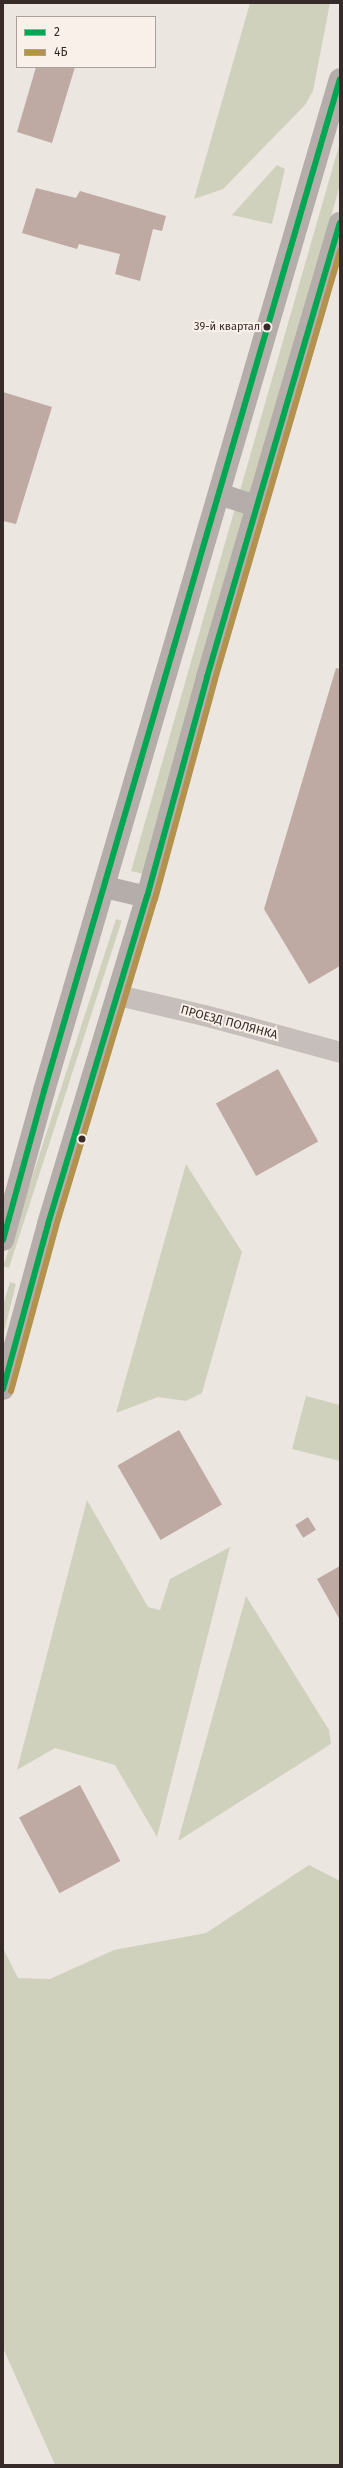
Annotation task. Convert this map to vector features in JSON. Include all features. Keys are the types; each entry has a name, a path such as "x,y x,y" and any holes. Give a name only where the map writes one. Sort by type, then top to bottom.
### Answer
{"main road":[{"path":"3,1240 42,1098 105,887 340,79"},
{"path":"3,1389 63,1171 147,897 257,506 340,224"},
{"path":"219,494 257,506"},
{"path":"105,887 147,897"}],"street":[{"name":"ПРОЕЗД ПОЛЯНКА","path":"118,995 204,1015 340,1052"}],"green space":[{"path":"250,3 330,3 313,91 305,105 223,189 194,199"},
{"path":"340,142 340,185 144,874 131,871"},
{"path":"277,165 285,169 272,224 232,215"},
{"path":"116,919 122,921 9,1268 3,1266"},
{"path":"186,1164 242,1252 202,1393 186,1401 158,1397 116,1413"},
{"path":"10,1282 16,1284 3,1336 3,1305"},
{"path":"306,1396 340,1405 340,1461 292,1449"},
{"path":"87,1500 148,1607 160,1610 170,1579 230,1547 157,1837 115,1765 55,1748 17,1770"},
{"path":"246,1596 329,1730 331,1744 178,1841"},
{"path":"309,1865 340,1881 340,2465 55,2465 3,2348 3,1948 18,1978 50,1979 114,1950 206,1933"}],"building":[{"path":"36,68 75,68 52,143 17,132"},
{"path":"36,188 76,198 80,191 166,216 162,231 153,229 140,281 115,274 120,254 79,244 77,249 22,233"},
{"path":"3,392 52,407 16,524 3,521"},
{"path":"336,668 340,669 340,966 309,984 264,909"},
{"path":"278,1069 318,1142 256,1176 216,1103"},
{"path":"179,1430 222,1504 161,1540 118,1466"},
{"path":"308,1517 316,1530 303,1538 295,1525"},
{"path":"340,1566 340,1620 317,1579"},
{"path":"80,1785 120,1861 59,1893 19,1817"}],"transit line":[{"name":"2","path":"3,1240 44,1091 340,79"},
{"name":"2","path":"3,1389 48,1224 147,897 207,677 340,223"},
{"name":"4Б","path":"11,1391 56,1226 155,899 215,679 340,251"}],"place":[{"name":"39-й квартал","path":"267,327"}]}
